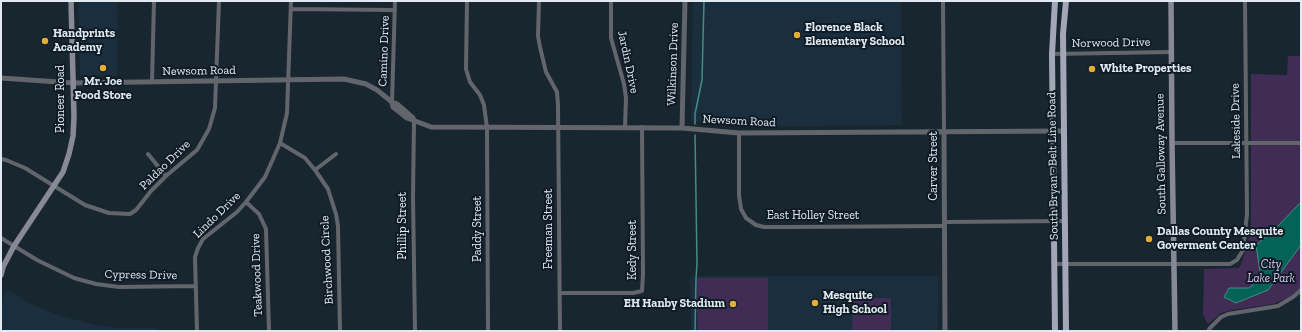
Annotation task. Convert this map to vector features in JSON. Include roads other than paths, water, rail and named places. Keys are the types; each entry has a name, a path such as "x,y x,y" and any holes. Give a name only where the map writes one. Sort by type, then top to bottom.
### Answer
{"main road":[{"name":"Pioneer Road","path":"1,275 3,267 14,246 63,172 73,136 71,1"},
{"name":"South Bryan - Belt Line Road","path":"1055,1 1052,54 1055,331"},
{"name":"South Bryan - Belt Line Road","path":"1066,1 1063,34 1066,331"},
{"name":"South Galloway Avenue","path":"1171,1 1175,331"},
{"path":"1053,182 1064,182"},
{"path":"1054,319 1066,319"}],"street":[{"path":"152,82 154,1"},
{"name":"Paldao Drive","path":"1,159 25,168 85,206 109,212 130,214 136,210 151,191 166,176 197,150 209,129 215,108 219,1"},
{"name":"Lindo Drive","path":"197,331 195,257 198,248 203,239 237,212 246,202 265,177 280,143 287,113 291,1"},
{"name":"Camino Drive","path":"392,102 395,1"},
{"name":"Paddy Street","path":"467,1 466,69 470,82 480,96 484,105 487,128 488,331"},
{"name":"Freeman Street","path":"539,1 538,36 540,47 546,72 557,92 558,105 560,331"},
{"name":"Jardin Drive","path":"611,1 611,38 624,84 626,98 625,127"},
{"name":"Wilkinson Drive","path":"682,128 685,1"},
{"name":"Carver Street","path":"943,1 945,331"},
{"name":"Lakeside Drive","path":"1174,265 1234,263 1240,256 1244,241 1247,214 1245,1"},
{"path":"291,9 395,10"},
{"name":"Norwood Drive","path":"1052,54 1171,52"},
{"name":"Newsom Road","path":"1,78 73,83 344,79 366,84 377,90 392,102 393,107 407,118 422,125 431,127 642,127 682,128 739,133 1064,132"},
{"name":"Phillip Street","path":"414,120 413,204 415,331"},
{"name":"Kedy Street","path":"560,293 634,293 642,291 642,127"},
{"name":"East Holley Street","path":"739,133 739,195 741,209 746,218 756,225 764,227 790,227 1065,221"},
{"name":"Birchwood Circle","path":"280,143 305,158 315,170 328,189 336,214 338,226 340,331"},
{"path":"1172,143 1301,143"},
{"path":"148,154 166,176"},
{"path":"315,170 336,154"},
{"name":"Teakwood Drive","path":"246,202 260,214 266,229 268,331"},
{"name":"Cypress Drive","path":"1,238 37,260 74,278 96,284 119,287 196,286"},
{"path":"1054,264 1174,265"},
{"path":"1208,331 1221,317 1228,314 1278,306 1294,297 1301,290"}],"waterway":[{"path":"695,124 695,114 702,80 704,1"},
{"path":"695,135 697,263 695,331"}],"place":[{"name":"Florence Black Elementary School","path":"797,35"},
{"name":"Handprints Academy","path":"45,41"},
{"name":"Mr. Joe Food Store","path":"103,68"},
{"name":"White Properties","path":"1092,69"},
{"name":"Dallas County Mesquite Goverment Center","path":"1149,239"},
{"name":"Mesquite High School","path":"815,303"},
{"name":"EH Hanby Stadium","path":"733,304"}],"park label":[{"name":"City Lake Park","path":"1271,272"}]}
